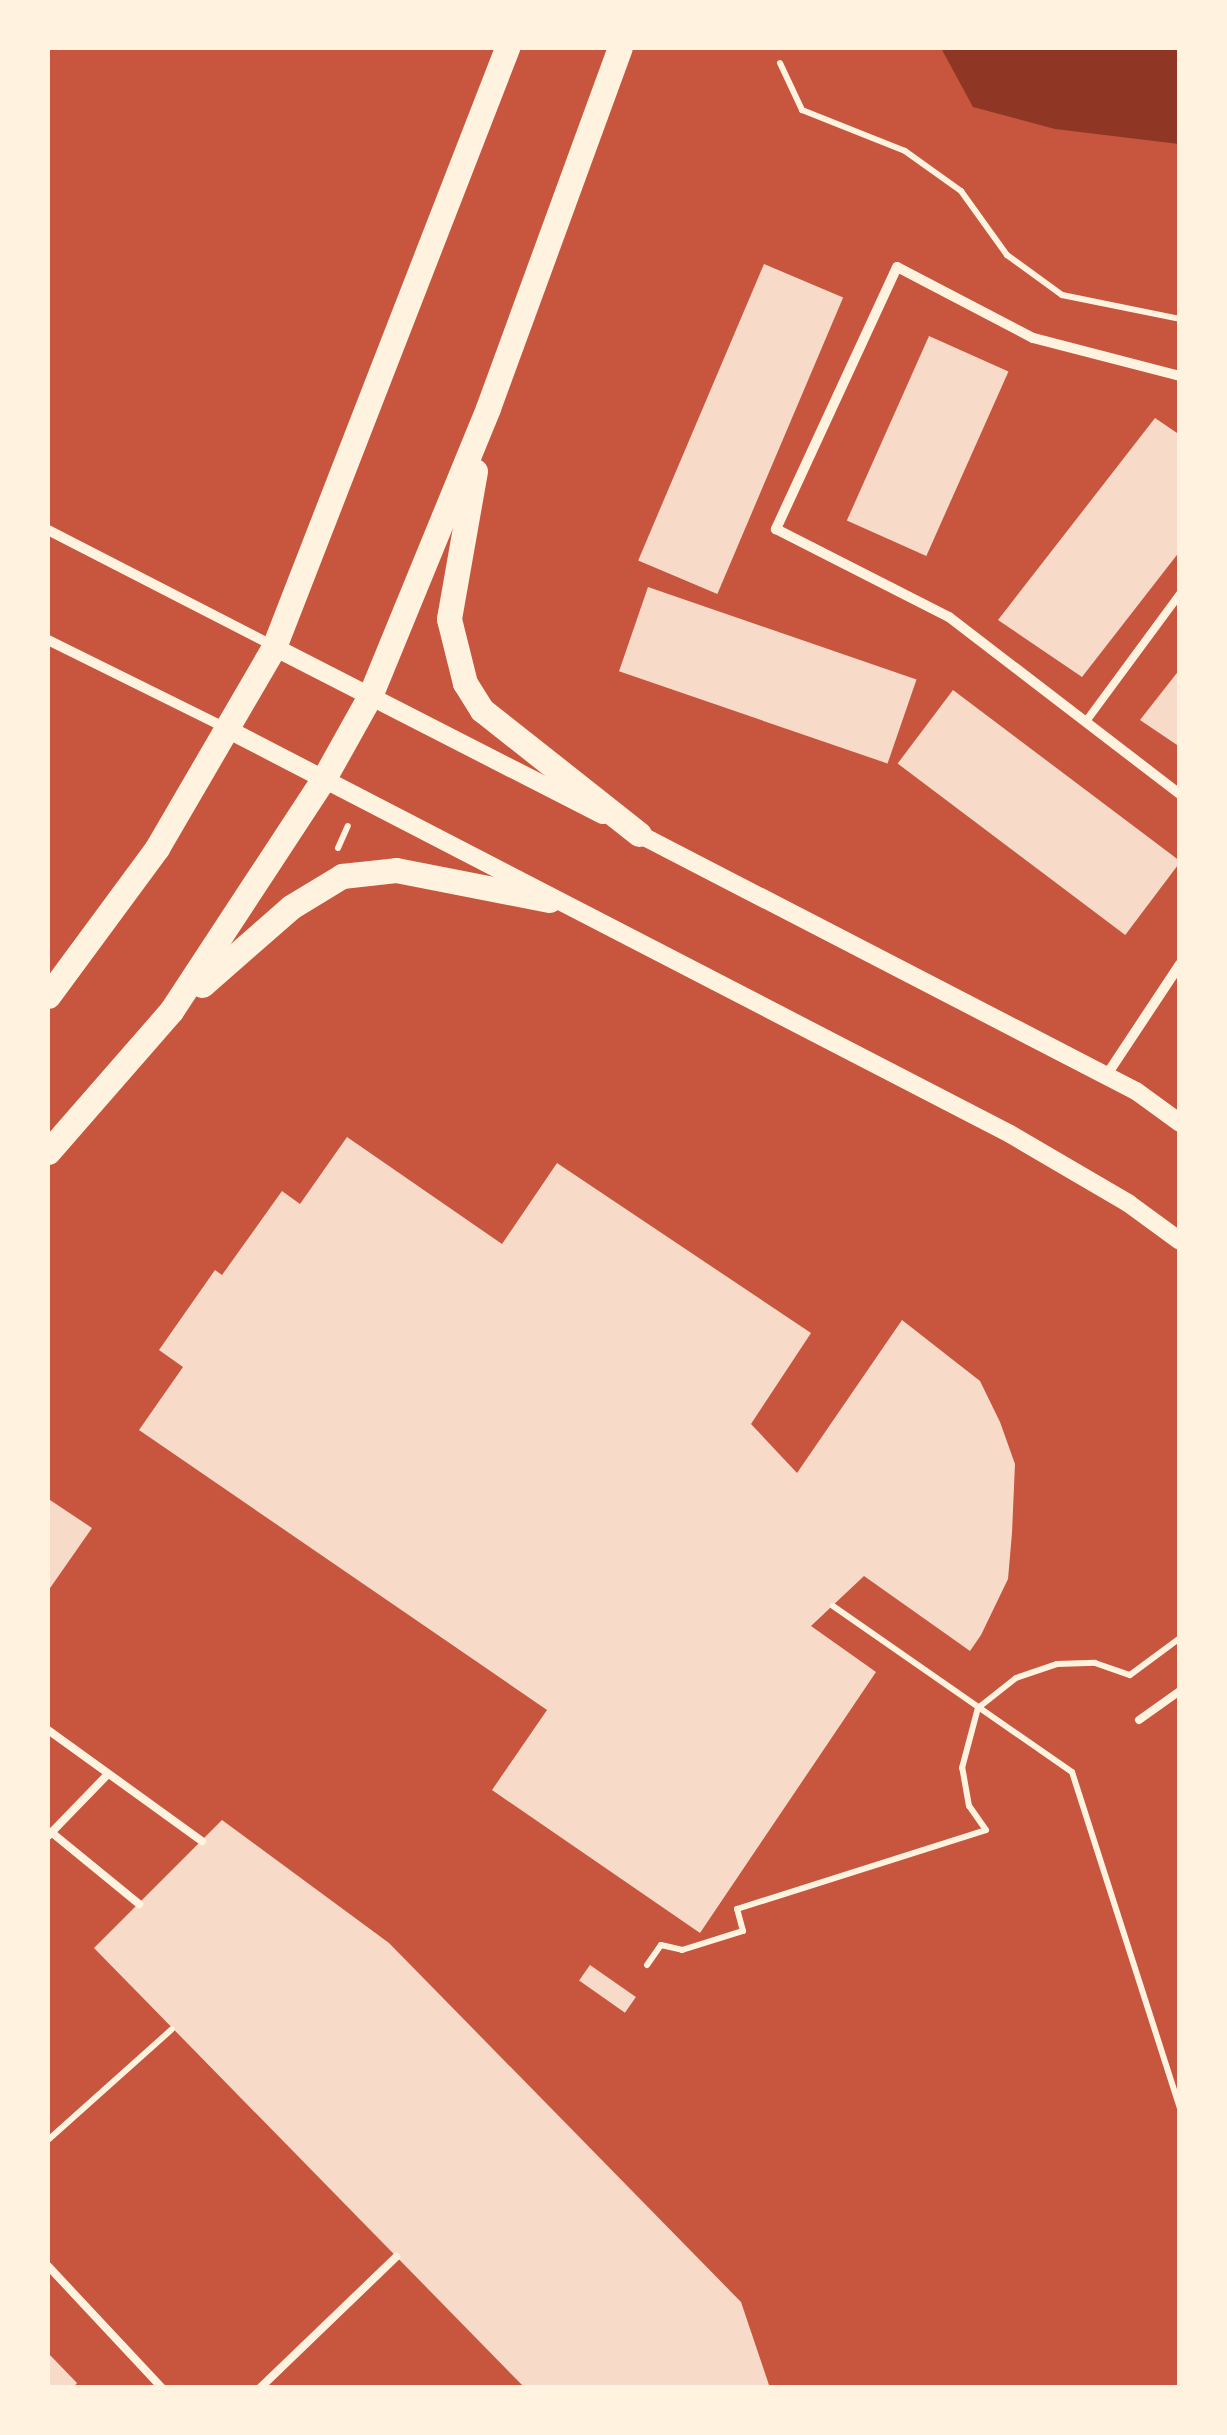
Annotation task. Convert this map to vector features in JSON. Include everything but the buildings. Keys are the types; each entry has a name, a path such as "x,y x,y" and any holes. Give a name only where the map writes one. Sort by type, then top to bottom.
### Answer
{"main road":[{"path":"48,996 120,904 229,730 274,646 507,48"},
{"path":"172,1012 323,780 370,696 488,408 620,48"},
{"path":"488,408 451,588 454,653 482,710 640,834"},
{"path":"48,1152 172,1012 291,908 342,876 396,870 549,900"}],"street":[{"path":"1180,376 1033,338 897,267 776,529 949,617 1180,794"},
{"path":"48,530 1106,1076 1180,1123"},
{"path":"48,640 1010,1134 1128,1203 1180,1241"},
{"path":"1106,1076 1180,964"}],"lane":[{"path":"1086,720 1180,594"},
{"path":"1139,1720 1180,1691"},
{"path":"48,1730 202,1841"},
{"path":"108,1774 49,1834 140,1904"},
{"path":"260,2388 396,2256"},
{"path":"48,2266 162,2388"}],"path":[{"path":"780,63 802,110 905,151 960,191 1007,255 1062,295 1180,319"},
{"path":"323,834 340,842"},
{"path":"833,1606 1072,1772 1180,2108"},
{"path":"647,1966 661,1945 682,1950 743,1932 737,1909 986,1830 970,1806 962,1768 978,1708 1016,1678 1056,1664 1096,1663 1130,1675 1180,1638"},
{"path":"48,2140 172,2029"}],"shaded area":[{"path":"941,48 1179,48 1179,144 1055,129 973,107"}]}
